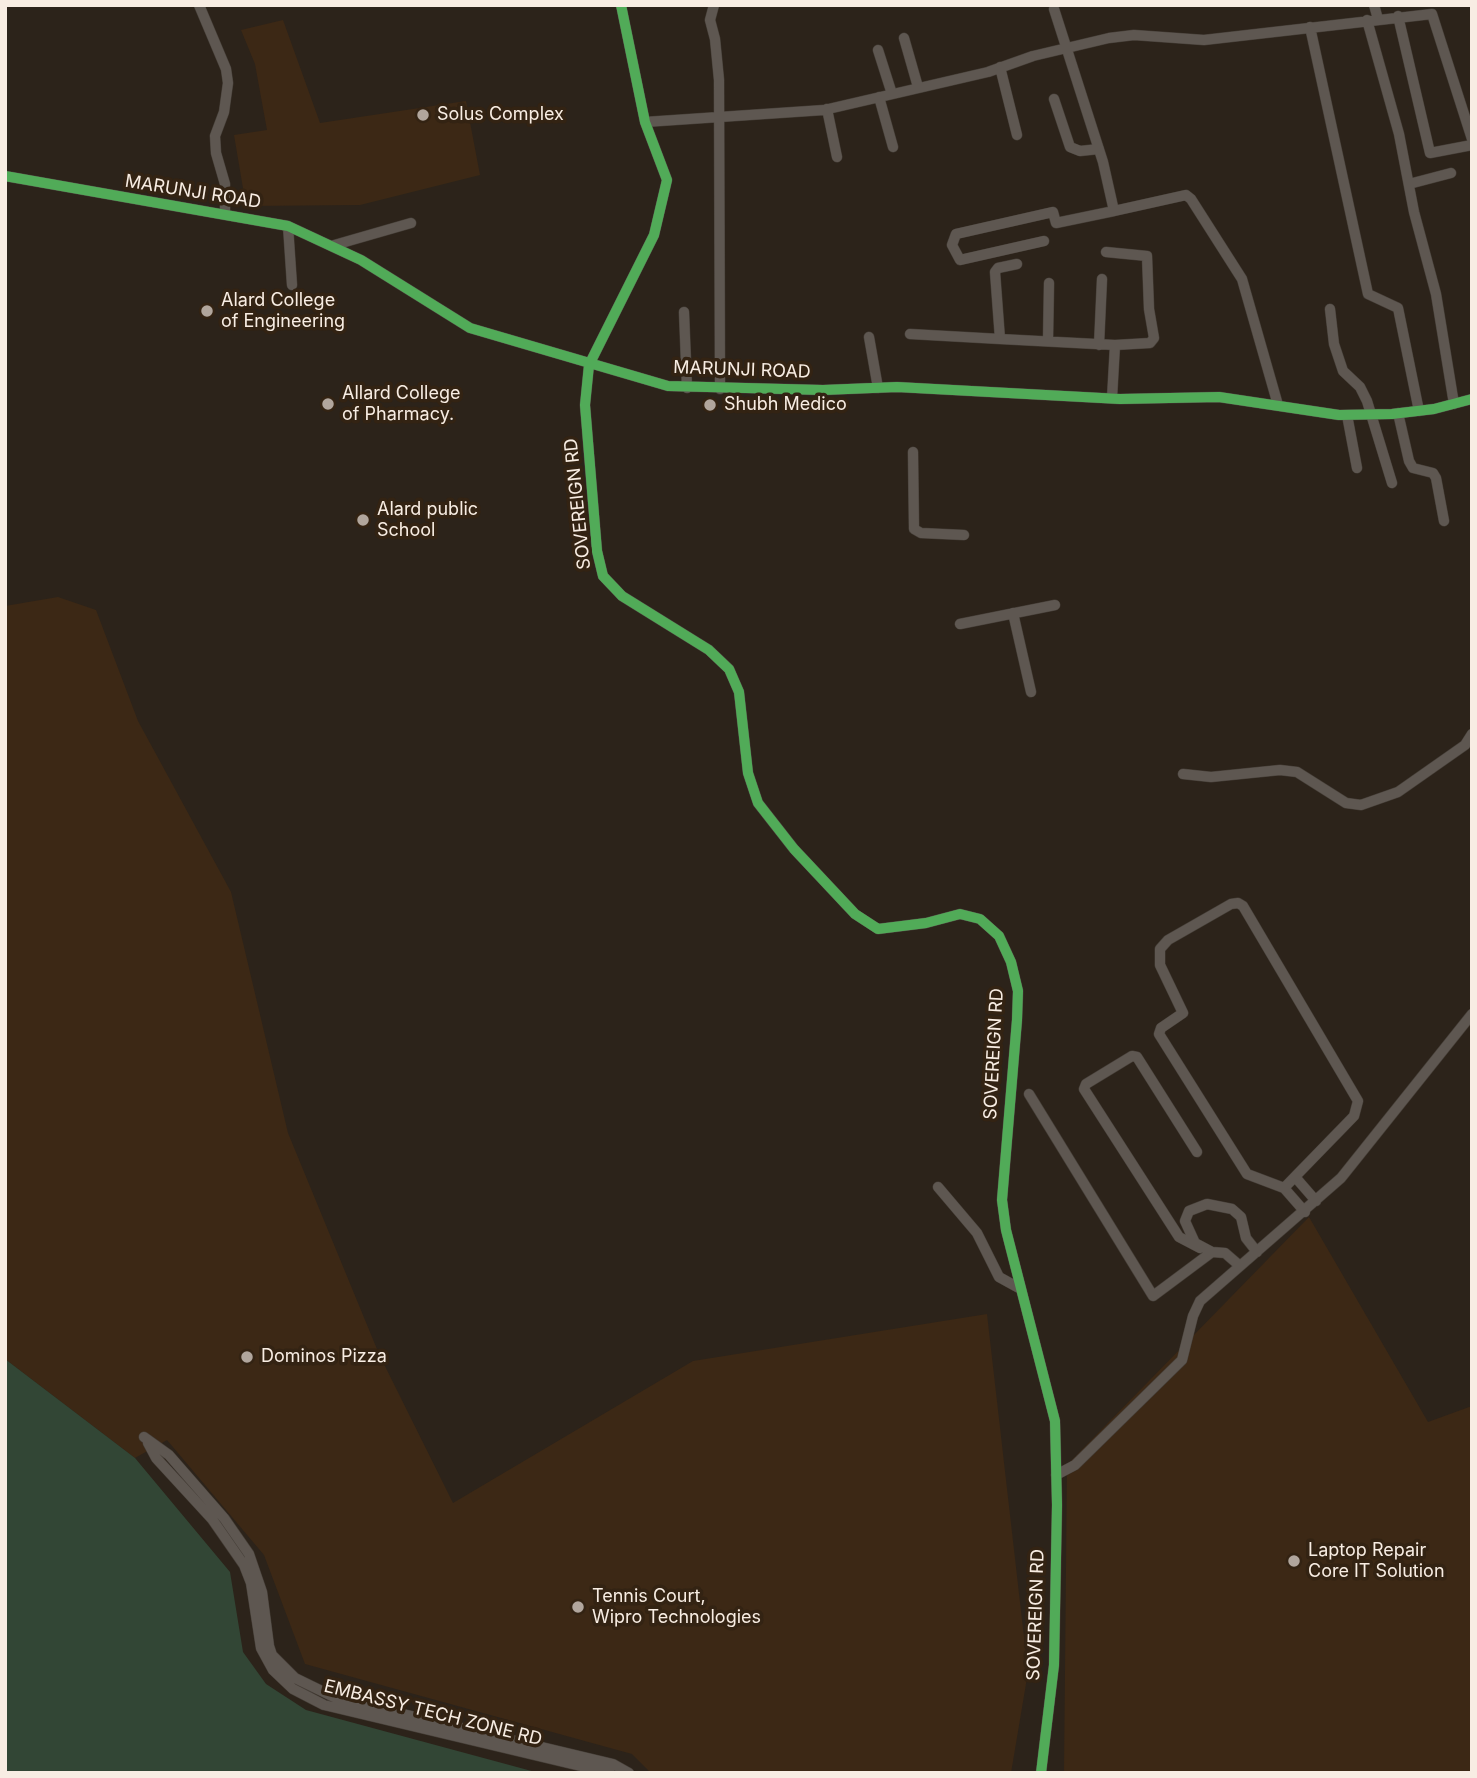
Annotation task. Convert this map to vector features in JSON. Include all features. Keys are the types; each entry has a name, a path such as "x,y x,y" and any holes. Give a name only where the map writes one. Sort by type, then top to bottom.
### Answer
{"street":[{"path":"199,5 226,69 228,83 224,112 215,136 216,153 225,184 225,214"},
{"path":"589,365 654,235 667,180 645,122 621,5"},
{"path":"714,5 710,20 715,39 719,80 717,115 720,389"},
{"path":"1374,5 1373,19 1436,294 1454,404"},
{"path":"1055,9 1099,149 1114,211"},
{"path":"645,122 827,109 1000,67 1067,47 1134,35 1204,40 1432,14 1472,139"},
{"path":"1398,16 1430,153 1472,145"},
{"path":"1310,27 1368,295 1398,309 1419,411"},
{"path":"904,38 918,87"},
{"path":"878,50 891,94"},
{"path":"1000,67 1017,135"},
{"path":"879,97 893,147"},
{"path":"1054,99 1070,147 1080,151 1099,149"},
{"path":"827,109 837,158"},
{"path":"1409,184 1451,173"},
{"name":"MARUNJI ROAD","path":"5,176 288,226 361,260 470,328 650,382 687,388 878,388 1112,398 1219,397 1347,415 1419,411 1472,399"},
{"path":"1044,241 960,260 952,245 956,234 1052,212 1056,223 1186,195 1242,279 1278,404"},
{"path":"331,246 411,223"},
{"path":"288,226 292,285"},
{"path":"910,334 1099,345 1153,341 1147,256 1106,252"},
{"path":"1000,339 995,272 998,268 1017,264"},
{"path":"1099,345 1102,279"},
{"path":"1048,341 1049,284"},
{"path":"1330,309 1334,344 1343,371 1360,387 1392,483"},
{"path":"684,312 687,388"},
{"path":"869,337 878,388"},
{"path":"1112,398 1115,345"},
{"name":"SOVEREIGN RD","path":"589,365 585,405 597,551 603,576 622,596 709,650 729,669 739,692 748,773 758,803 769,820 834,893 855,914 878,929 926,923 960,914 980,919 999,936 1012,962 1018,991 1002,1200 1019,1288 1055,1421 1054,1665 1041,1773"},
{"path":"1398,413 1413,468 1433,473 1436,478 1444,522"},
{"path":"1347,415 1357,468"},
{"path":"913,452 914,529 921,533 964,535"},
{"path":"960,624 1055,605"},
{"path":"1013,613 1031,692"},
{"path":"1183,774 1211,777 1270,771 1297,772 1346,803 1361,805 1385,799 1398,792 1465,745 1472,734"},
{"path":"1284,1188 1354,1116 1358,1101 1244,906 1234,903 1168,940 1160,949 1160,965 1183,1013 1161,1028 1159,1034 1247,1174 1284,1188 1305,1212"},
{"path":"1056,1475 1075,1465 1182,1360 1192,1316 1200,1301 1305,1212 1350,1168 1472,1014"},
{"path":"1197,1152 1137,1057 1132,1056 1086,1084 1084,1088 1179,1237 1200,1248 1225,1254 1240,1266"},
{"path":"1029,1094 1153,1296 1212,1252"},
{"path":"1296,1178 1316,1201"},
{"path":"938,1187 977,1233 999,1277 1019,1288"},
{"path":"1200,1248 1191,1237 1185,1221 1189,1211 1207,1204 1227,1206 1241,1217 1247,1237 1257,1252"},
{"name":"EMBASSY TECH ZONE RD","path":"146,1440 156,1458 196,1493 248,1573 258,1637 265,1659 283,1681 324,1705 610,1773"},
{"path":"196,1493 249,1554 262,1592 272,1655 295,1678 336,1698 612,1764 629,1773"}],"shaded area":[{"name":"Solus Complex","path":"283,20 320,123 466,101 480,175 360,205 246,206 234,135 267,130 255,64 241,30"},
{"path":"58,597 96,610 138,721 231,892 288,1133 379,1354 453,1503 693,1361 987,1314 1028,1672 1011,1773 651,1773 632,1754 305,1664 264,1555 167,1440 135,1458 5,1359 5,606"},
{"path":"1309,1217 1428,1422 1472,1406 1472,1773 1064,1773 1067,1465"}],"green space":[{"path":"5,1359 135,1458 230,1572 243,1652 266,1684 306,1710 539,1773 5,1773"}],"cycle path":[{"path":"621,5 645,122 667,180 654,235 589,365 585,405 597,551 603,576 622,596 709,650 729,669 739,692 748,773 758,803 794,849 855,914 878,929 926,923 960,914 980,919 999,936 1011,962 1018,991 1002,1200 1006,1230 1055,1421 1057,1505 1054,1665 1041,1773"},
{"path":"5,176 288,226 361,260 470,328 668,386 823,390 897,387 1120,399 1219,397 1339,415 1392,414 1434,409 1472,399"}],"place":[{"name":"Solus Complex","path":"423,115"},
{"name":"Alard College of Engineering","path":"207,311"},
{"name":"Allard College of Pharmacy.","path":"328,404"},
{"name":"Shubh Medico","path":"710,405"},
{"name":"Alard public School","path":"363,520"},
{"name":"Dominos Pizza","path":"247,1357"},
{"name":"Laptop Repair Core IT Solution","path":"1294,1561"},
{"name":"Tennis Court, Wipro Technologies","path":"578,1607"}]}
